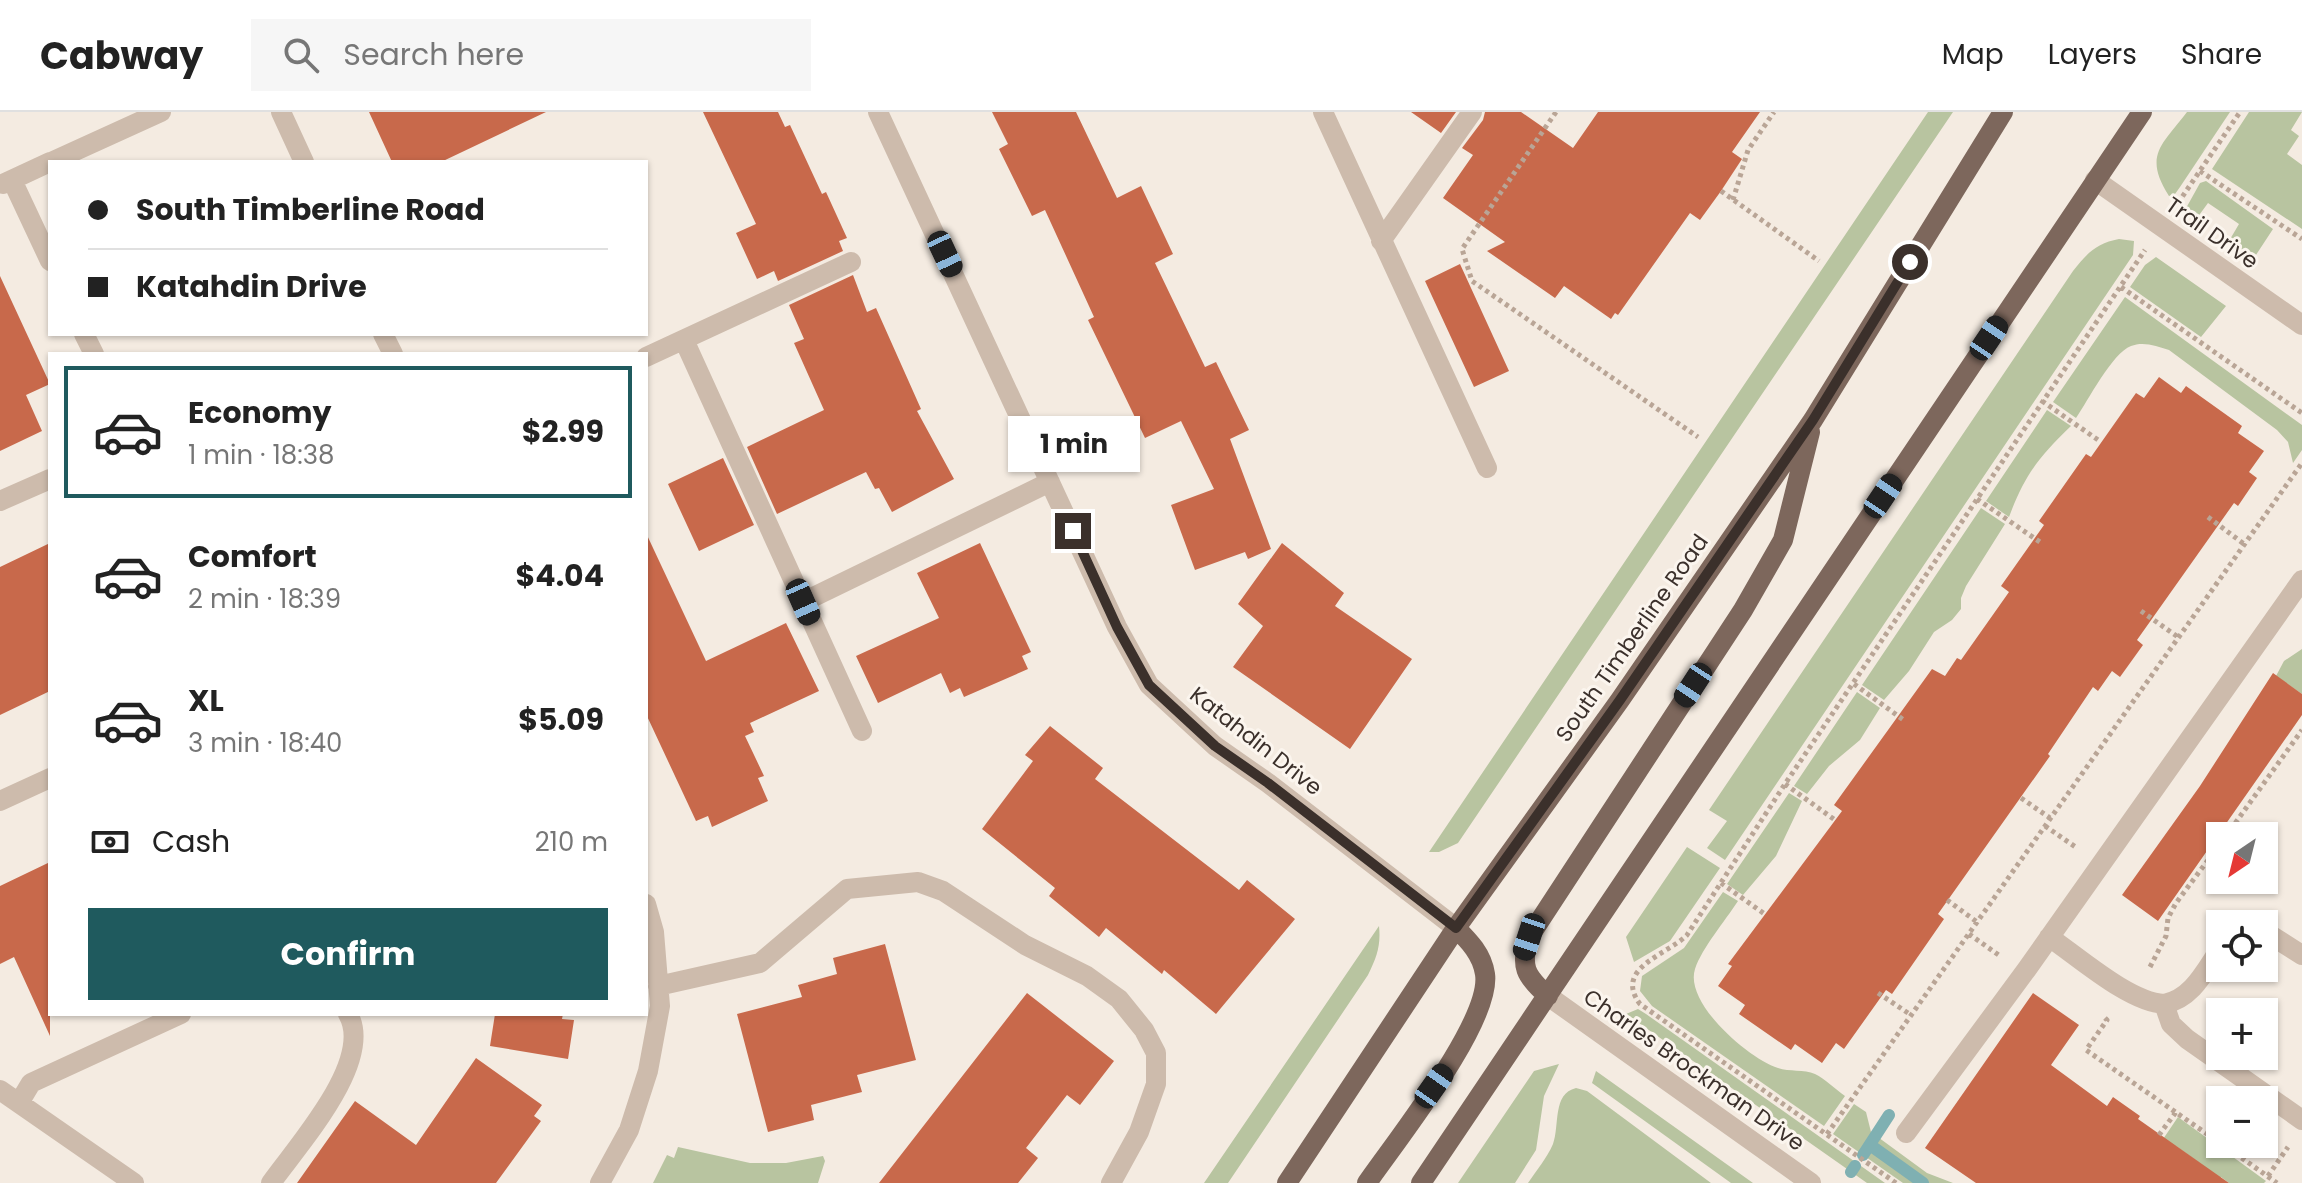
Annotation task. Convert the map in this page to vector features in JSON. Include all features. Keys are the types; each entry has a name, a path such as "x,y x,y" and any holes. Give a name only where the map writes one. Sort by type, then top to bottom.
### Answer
{"main road":[{"name":"South Timberline Road","path":"1287,1183 1456,928 1620,700 1813,420 2003,112"},
{"path":"1421,1183 2142,112"},
{"path":"1548,996 1525,971 1524,954 1529,937 1743,610 1783,540 1813,420"},
{"path":"1367,1183 1467,1038 1481,1007 1485,976 1476,948 1456,928"}],"street":[{"path":"54,160 161,112"},
{"path":"281,112 303,160"},
{"name":"Katahdin Drive","path":"878,112 1117,627 1149,685 1215,746 1268,783 1456,928"},
{"path":"1323,112 1487,468"},
{"path":"1381,241 1472,112"},
{"path":"48,163 6,182 48,257"},
{"name":"Trail Drive","path":"2095,180 2302,325"},
{"path":"648,356 851,262"},
{"path":"684,340 862,731"},
{"path":"0,501 48,480"},
{"path":"803,602 1050,482"},
{"path":"1906,1133 2300,588"},
{"path":"0,801 48,779"},
{"path":"658,986 760,963 847,889 918,882 943,891 1025,945 1087,976 1119,999 1144,1030 1156,1053 1156,1084 1139,1132 1111,1183"},
{"path":"600,1183 629,1130 648,1071 660,1006 654,932 648,911"},
{"path":"2049,937 2134,996 2149,1003 2179,1001 2206,969"},
{"path":"2278,940 2302,955"},
{"name":"Charles Brockman Drive","path":"1548,996 1811,1183"},
{"path":"2164,1004 2171,1024 2187,1039 2302,1120"},
{"path":"19,1103 31,1083 177,1016"},
{"path":"271,1183 340,1086 352,1049 352,1022 349,1016"},
{"path":"0,1090 134,1183"}],"path":[{"path":"1556,112 1462,249 1472,281 1698,437"},
{"path":"1733,200 1748,150 1774,112"},
{"path":"2178,204 2240,112"},
{"path":"2200,171 2302,239"},
{"path":"1721,191 1819,261"},
{"path":"1896,1183 1640,1004 1635,997 1632,979 1636,970 1675,947 1687,935 1785,784 2146,250"},
{"path":"2121,287 2302,413"},
{"path":"2042,401 2101,442"},
{"path":"1827,1134 2302,463"},
{"path":"1977,499 2040,542"},
{"path":"2208,517 2244,544"},
{"path":"2141,611 2178,637"},
{"path":"1854,684 1905,721"},
{"path":"2236,822 2302,730"},
{"path":"1785,784 1835,820"},
{"path":"2021,798 2050,818"},
{"path":"2045,826 2081,851"},
{"path":"2148,970 2166,936 2168,918 2176,903 2206,863"},
{"path":"1721,883 1766,915"},
{"path":"1947,900 1977,922"},
{"path":"1969,934 2005,960"},
{"path":"1878,993 1911,1015"},
{"path":"2095,1011 2107,1020 2086,1050 2206,1133"},
{"path":"2159,1135 2176,1112"},
{"path":"2242,1158 2272,1180 2291,1142"}],"green space":[{"path":"1928,112 1953,112 1458,843 1439,852 1429,852"},
{"path":"2187,112 2230,112 2175,194 2169,196 2157,170 2157,160 2163,142"},
{"path":"2249,112 2302,112 2291,130 2299,136 2287,154 2302,165 2302,229 2212,169"},
{"path":"2206,181 2273,229 2254,258 2229,241 2239,224 2208,203 2197,218 2185,210 2200,183"},
{"path":"2119,239 2134,241 2133,255 1725,860 1707,848 1727,821 1709,810 2073,271 2093,250"},
{"path":"2156,257 2226,306 2201,337 2130,287 2145,265"},
{"path":"2125,297 2302,425 2302,450 2293,463 2288,442 2277,430 2169,350 2155,346 2136,345 2124,350 2108,367 2076,418 2053,402"},
{"path":"2047,410 2071,426 2034,467 2009,517 1986,501"},
{"path":"1981,508 2005,524 1966,586 1961,609 1952,620 1934,632 1909,671 1884,700 1862,685"},
{"path":"2302,649 2302,694 2276,676 2284,661"},
{"path":"1857,692 1880,708 1860,740 1829,766 1807,794 1794,786"},
{"path":"1789,793 1802,801 1776,856 1743,895 1727,884"},
{"path":"1687,847 1720,868 1670,941 1634,962 1626,937"},
{"path":"1723,892 1738,901 1698,961 1694,983 1699,998 1722,1028 1751,1054 1778,1068 1815,1074 1845,1096 1824,1126 1652,1006 1640,991 1642,976 1684,948"},
{"path":"1379,926 1378,951 1368,975 1228,1183 1204,1183"},
{"path":"1638,1009 1885,1183 1867,1183 1626,1014"},
{"path":"1559,1064 1544,1096 1536,1150 1515,1183 1458,1183 1534,1071"},
{"path":"1596,1071 1753,1183 1731,1183 1592,1083"},
{"path":"1576,1088 1587,1091 1711,1183 1528,1183 1553,1144 1563,1097"},
{"path":"1854,1104 1866,1112 1871,1132 1927,1173 1953,1183 1903,1183 1833,1134"},
{"path":"2178,1117 2206,1137 2206,1158 2234,1158 2266,1181 2229,1183 2221,1177 2217,1183 2201,1164 2176,1146 2157,1148"},
{"path":"678,1147 750,1163 786,1163 823,1156 825,1161 818,1183 653,1183 667,1155 674,1158"}],"building":[{"path":"369,112 546,112 445,160 391,160"},
{"path":"703,112 778,112 785,127 790,125 822,194 826,192 847,238 839,241 843,251 778,281 774,271 757,279 736,233 756,224"},
{"path":"992,112 1076,112 1117,198 1141,186 1173,254 1155,263 1205,367 1216,362 1249,430 1230,439 1271,549 1248,559 1245,552 1195,570 1171,505 1214,489 1181,421 1145,438 1088,320 1094,317 1045,210 1032,216 999,149 1008,144"},
{"path":"1411,112 1456,112 1441,133"},
{"path":"1485,112 1521,112 1573,148 1598,112 1760,112 1732,152 1742,159 1721,191 1700,220 1690,213 1618,315 1615,313 1611,319 1564,286 1555,298 1487,251 1505,242 1443,198 1473,155 1462,148 1483,120"},
{"path":"1460,264 1509,371 1474,387 1425,281"},
{"path":"853,275 867,312 876,308 921,409 917,411 954,479 892,512 866,472 777,514 747,447 824,410 794,343 804,339 789,305"},
{"path":"0,276 48,385 26,395 42,431 0,451"},
{"path":"2159,377 2181,393 2186,386 2242,426 2238,433 2264,451 2249,472 2257,478 2238,506 2234,503 2137,640 2143,645 2120,677 2112,671 2098,691 2093,687 2048,754 2050,756 1938,914 1944,919 1892,994 1886,990 1844,1049 1836,1043 1822,1063 1795,1044 1791,1050 1739,1014 1745,1005 1718,986 1732,966 1728,964 1842,811 1834,805 1932,669 1945,676 1957,658 1961,660 2009,592 2001,586 2044,525 2039,521 2086,454 2091,457 2136,393 2144,398"},
{"path":"723,458 754,525 699,551 668,484"},
{"path":"648,537 706,661 786,623 819,691 750,723 754,732 745,736 764,776 758,778 768,801 712,827 708,816 696,821 648,718"},
{"path":"980,543 1031,652 1022,656 1028,669 964,697 960,688 950,693 941,673 878,703 856,656 939,618 917,573"},
{"path":"1282,543 1344,593 1335,606 1412,659 1350,749 1233,667 1263,626 1238,604"},
{"path":"48,544 48,692 0,715 0,567"},
{"path":"2273,673 2302,694 2302,715 2227,822 2206,822 2206,852 2158,921 2122,895 2200,786"},
{"path":"1050,726 1103,768 1095,779 1239,890 1247,880 1295,919 1216,1014 1164,970 1162,974 1106,928 1099,937 1049,896 1055,888 982,829 1033,761 1025,755"},
{"path":"48,863 50,1036 14,957 0,964 0,886"},
{"path":"885,944 916,1060 857,1075 862,1092 811,1105 814,1120 768,1132 737,1014 802,997 798,985 837,974 833,958"},
{"path":"1027,993 1114,1061 1080,1105 1067,1095 1026,1148 1038,1158 1018,1183 879,1183"},
{"path":"2033,993 2079,1025 2051,1065 2107,1106 2113,1097 2140,1116 2138,1119 2229,1183 1976,1183 1925,1148"},
{"path":"495,1016 563,1016 562,1019 574,1020 568,1059 490,1046"},
{"path":"476,1058 542,1105 534,1116 541,1121 496,1183 297,1183 355,1101 416,1145"}],"waterway":[{"path":"1863,1155 1889,1115"},
{"path":"1870,1145 1923,1183"},
{"path":"1851,1172 1855,1166"}],"route":[{"path":"1073,531 1117,627 1149,685 1215,746 1268,783 1456,928 1620,700 1813,420 1910,262"}]}
